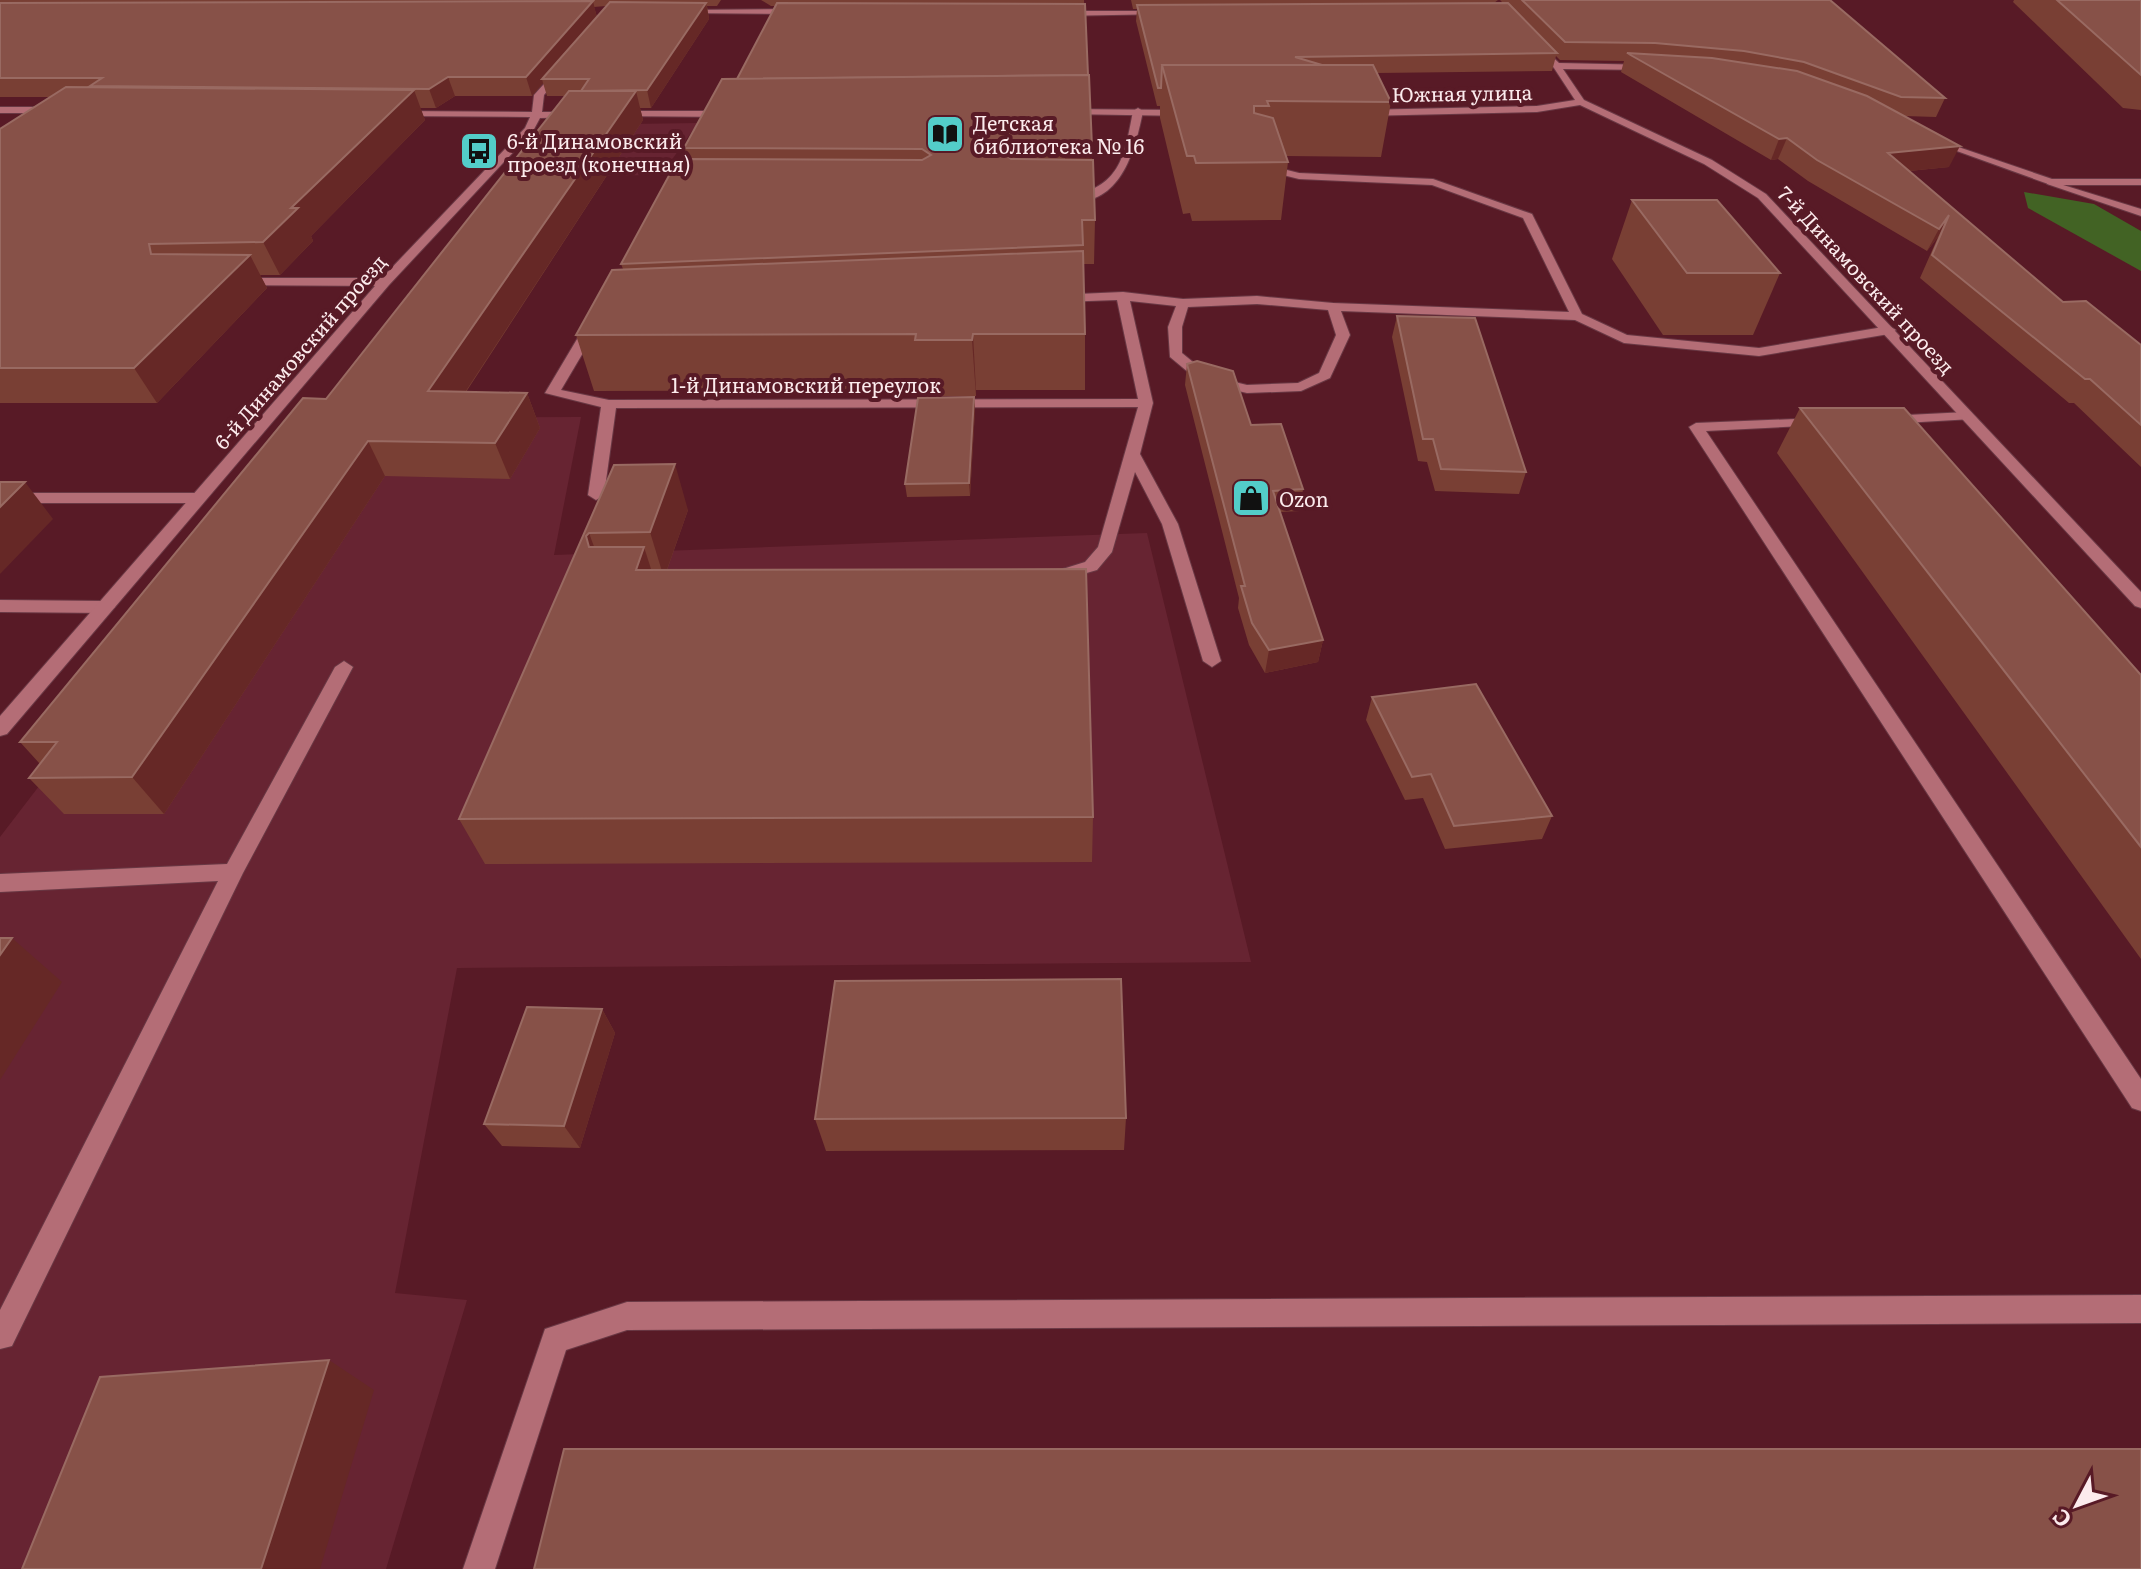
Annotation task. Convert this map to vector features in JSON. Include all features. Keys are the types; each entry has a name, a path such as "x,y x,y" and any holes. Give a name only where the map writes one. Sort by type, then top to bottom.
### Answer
{"street":[{"path":"673,13 808,12"},
{"path":"1043,13 1182,14"},
{"path":"1527,34 1557,66 1581,102"},
{"name":"6-й Динамовский проезд","path":"0,729 385,282 529,129 537,114 539,95 568,60"},
{"path":"1557,66 1663,67"},
{"name":"Южная улица","path":"1344,113 1537,109 1581,102"},
{"name":"7-й Динамовский проезд","path":"1581,102 1708,162 1762,196 2141,602"},
{"path":"0,110 60,110"},
{"path":"23,125 46,110"},
{"path":"1058,198 1089,200 1112,184 1131,150 1138,111"},
{"path":"1050,112 1201,113"},
{"path":"389,113 584,115"},
{"path":"600,114 740,113"},
{"path":"703,128 709,114"},
{"path":"1925,136 2141,213"},
{"path":"1255,165 1299,176 1433,182 1528,216 1577,316"},
{"path":"2051,182 2141,182"},
{"path":"220,282 385,282"},
{"path":"1044,299 1123,296 1183,303 1257,300 1333,307 1577,316 1624,339 1759,352 1889,330"},
{"path":"1040,582 1091,566 1106,548 1133,455 1146,403 1123,296"},
{"path":"1183,303 1175,327 1175,354 1205,379 1247,389 1301,387 1325,375 1343,335 1333,307"},
{"path":"596,318 604,305"},
{"path":"596,318 612,318"},
{"name":"1-й Динамовский переулок","path":"596,318 552,393 609,404 1146,403"},
{"path":"596,495 609,404"},
{"path":"1872,420 1967,416"},
{"path":"1840,422 1696,427 2141,1100"},
{"path":"1133,455 1170,524 1212,661"},
{"path":"0,498 197,498"},
{"path":"0,606 106,607"},
{"path":"2,1336 233,872 344,667"},
{"path":"0,883 233,872"},
{"path":"479,1569 555,1339 627,1316 2141,1309"}],"shaded area":[{"path":"698,123 661,175 513,177 560,125"},
{"path":"581,417 554,555 1147,533 1251,962 457,968 395,1293 467,1300 386,1569 0,1569 0,837 321,418"}],"green space":[{"path":"2024,192 2094,204 2141,231 2141,271 2028,208"}],"building":[{"path":"1522,0 1830,0 1945,98 1901,97 1804,62 1744,51 1655,43 1565,42"},
{"path":"2057,0 2141,0 2141,75"},
{"path":"593,1 526,77 448,77 429,89 90,86 102,78 0,78 0,3"},
{"path":"610,2 706,3 647,90 581,91 589,79 542,79"},
{"path":"777,3 1085,4 1088,75 737,79"},
{"path":"1508,3 1557,53 1295,57 1322,65 1162,65 1161,88 1158,88 1137,5"},
{"path":"1627,53 1712,58 1797,71 1867,96 1960,146 1888,153 2063,302 2086,301 2141,345 2141,425 2090,379 2085,379 1932,255 1949,215 1939,229 1817,160 1787,138 1779,139"},
{"path":"1162,65 1373,65 1391,102 1267,101 1269,106 1254,106 1254,113 1273,118 1288,162 1196,163 1194,156 1187,156"},
{"path":"1089,75 1092,147 1065,151 1012,148 1002,152 1011,159 1093,160 1095,220 1082,220 1083,245 621,264 678,159 922,160 931,155 922,149 684,148 722,79"},
{"path":"66,87 414,90 291,208 298,208 263,242 149,244 151,254 250,255 134,368 0,368 0,129"},
{"path":"569,91 636,91 428,391 527,393 495,443 368,441 132,777 29,778 57,742 20,742 303,398 326,399"},
{"path":"1632,200 1717,200 1780,273 1687,273"},
{"path":"1083,251 1085,334 973,334 972,340 915,340 916,334 576,335 612,270"},
{"path":"1397,316 1475,318 1526,472 1441,469 1433,439 1423,439"},
{"path":"1197,361 1233,371 1251,425 1281,424 1303,489 1273,491 1323,640 1269,650 1252,623 1187,364"},
{"path":"974,397 969,483 905,484 918,398"},
{"path":"1800,408 1904,408 2141,675 2141,847"},
{"path":"675,464 650,532 589,533 586,536 589,547 644,547 636,570 1086,569 1093,817 459,819 614,465"},
{"path":"0,482 25,482 0,507"},
{"path":"1476,684 1552,816 1454,826 1431,774 1412,777 1372,697"},
{"path":"0,938 12,938 0,955"},
{"path":"1121,979 1126,1118 815,1119 835,981"},
{"path":"527,1007 602,1009 564,1126 484,1124"},
{"path":"329,1360 261,1569 22,1569 100,1377"},
{"path":"564,1449 2141,1449 2141,1569 534,1569"}],"place":[{"name":"Детская библиотека № 16","path":"945,134"},
{"name":"6-й Динамовский проезд (конечная)","path":"479,151"},
{"name":"Ozon","path":"1251,498"}]}
